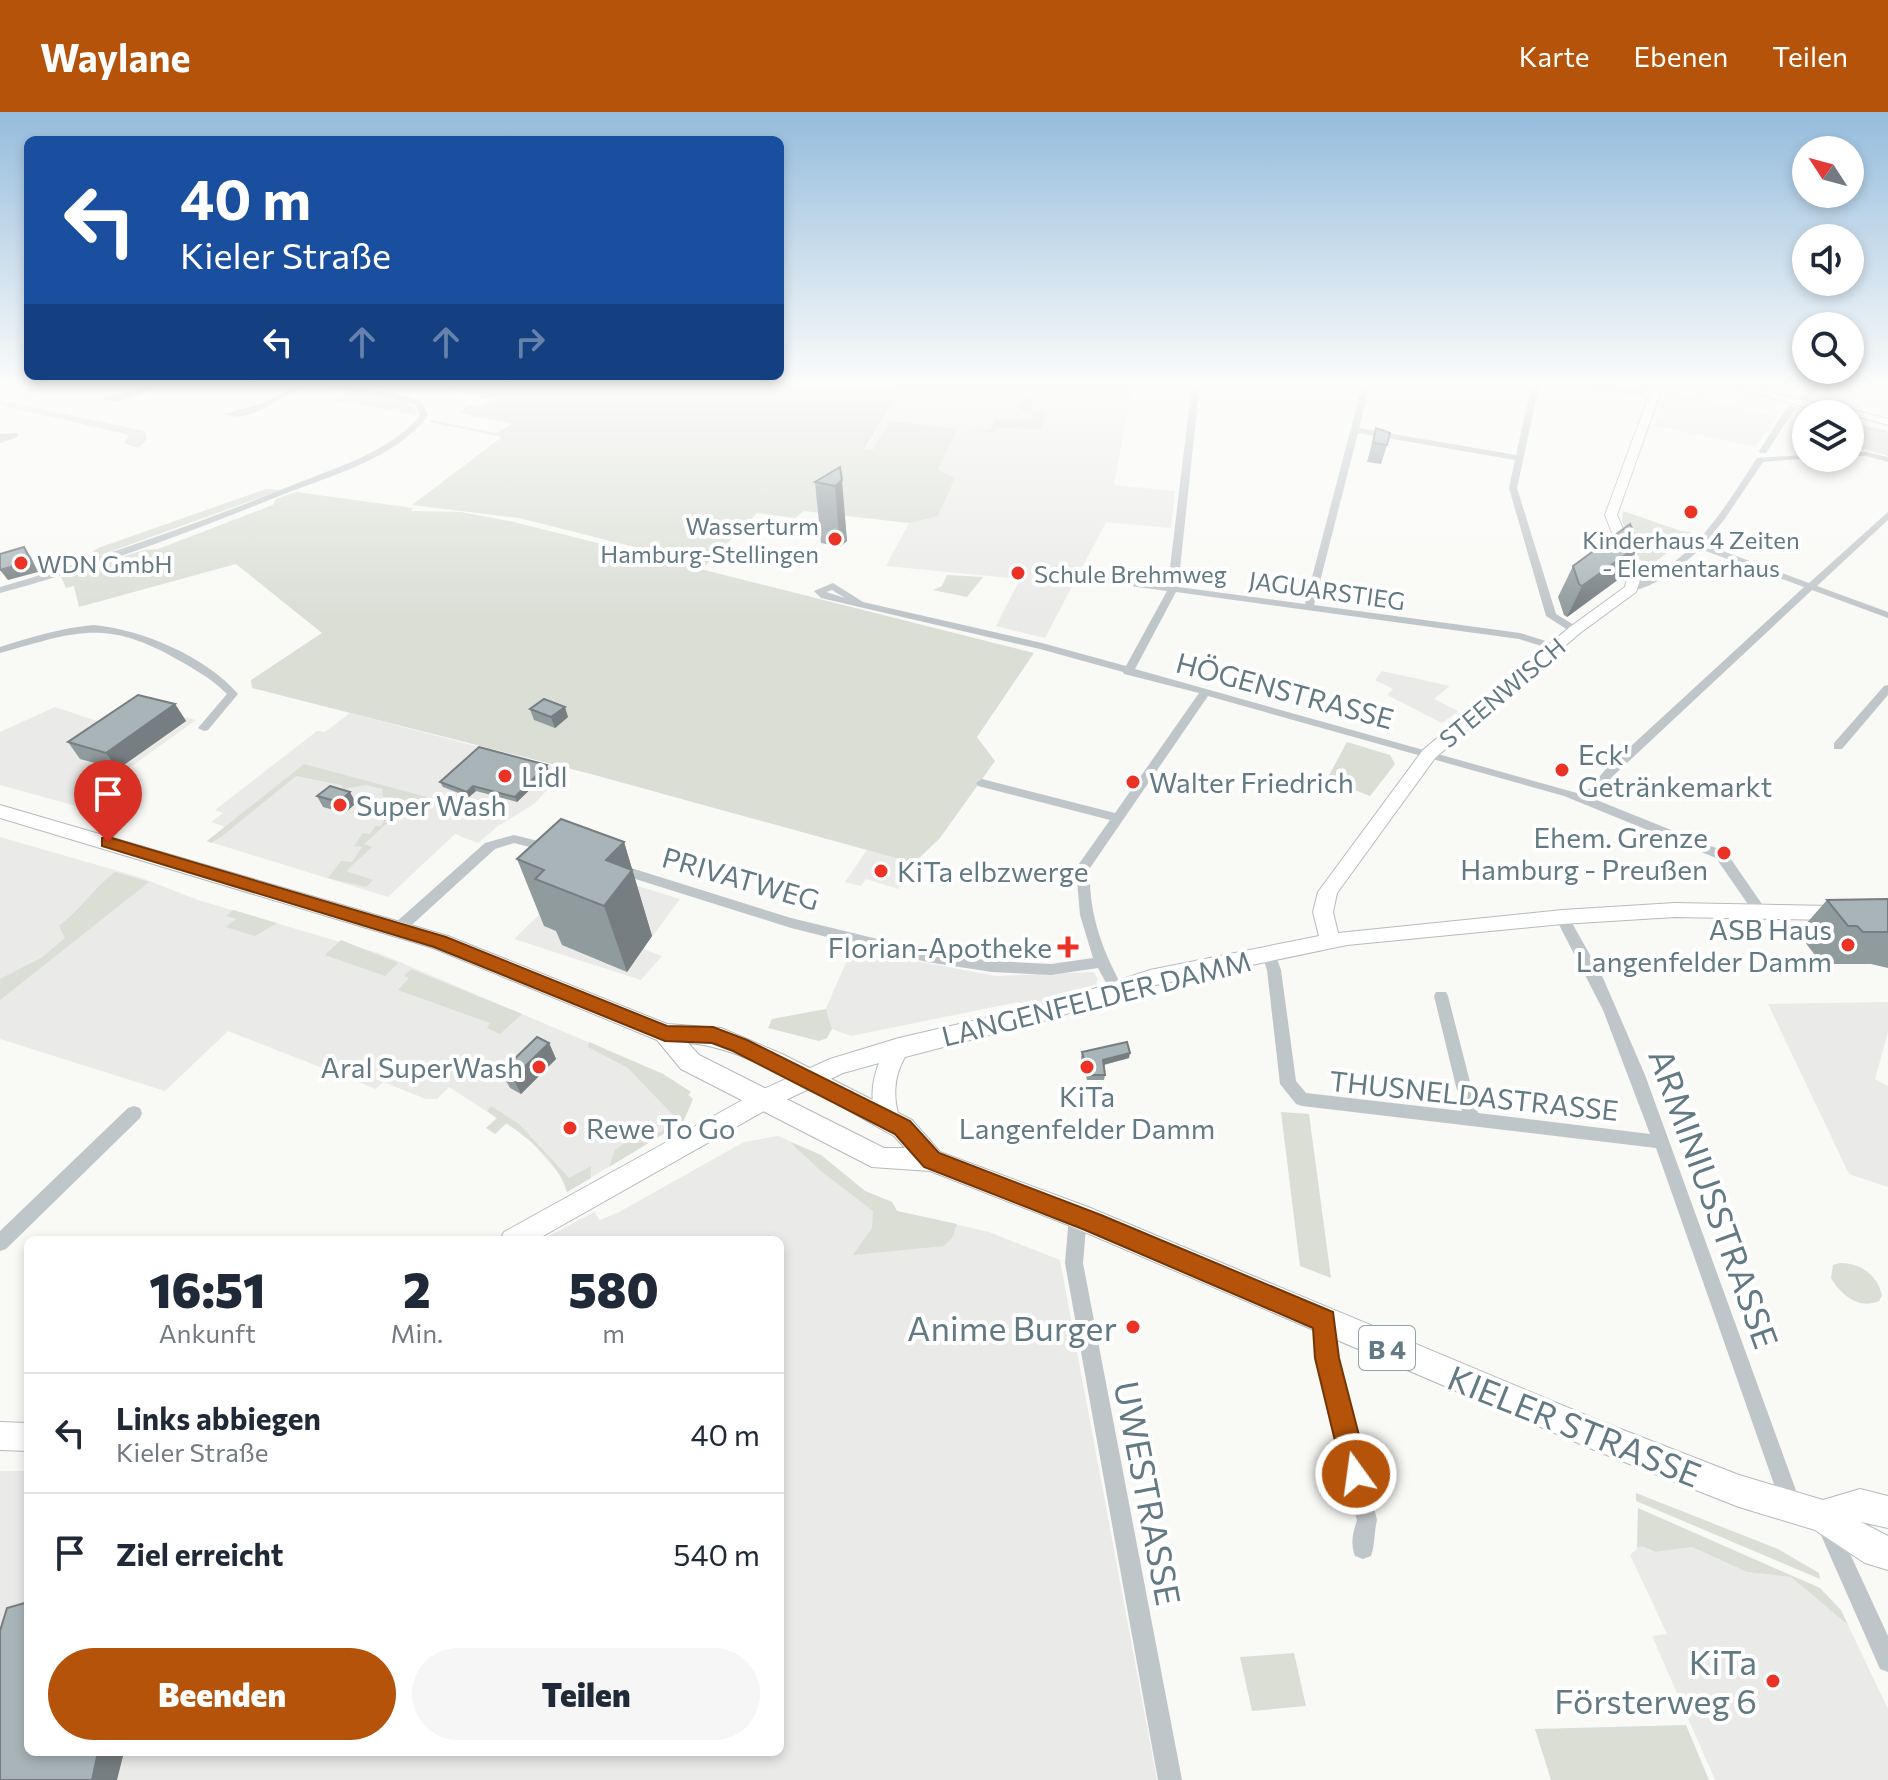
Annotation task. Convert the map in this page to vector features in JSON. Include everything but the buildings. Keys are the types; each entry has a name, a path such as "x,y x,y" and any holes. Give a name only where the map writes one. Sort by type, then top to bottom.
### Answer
{"main road":[{"name":"KIELER STRASSE","path":"0,811 399,928 665,1033 713,1035 807,1078 903,1128 931,1160"},
{"name":"KIELER STRASSE","path":"665,1033 690,1062 881,1159 931,1160 1078,1216 1668,1464 1808,1512 1877,1551 1888,1553"},
{"path":"1808,1512 1860,1505 1888,1512"}],"street":[{"path":"0,590 116,555 271,498 355,460"},
{"path":"1128,672 1173,588 1187,460"},
{"path":"1309,607 1347,460"},
{"name":"STEENWISCH","path":"1330,941 1323,912 1328,892 1429,754 1575,630 1551,616 1513,488 1519,460"},
{"path":"1631,460 1611,515 1635,574 1631,589"},
{"path":"1575,630 1631,589 1650,581 1701,546 1759,460"},
{"path":"1586,800 1602,780 1888,515"},
{"path":"1701,546 1888,615"},
{"name":"JAGUARSTIEG","path":"1092,578 1520,636 1555,647"},
{"name":"HÖGENSTRASSE","path":"858,602 1032,643 1586,800 1721,855 1756,905"},
{"path":"0,650 87,629 132,631 202,669 233,694 204,728"},
{"path":"1838,746 1888,688"},
{"path":"1116,988 1101,962 1082,873 1086,860 1205,693"},
{"path":"982,783 1116,818"},
{"path":"399,928 490,846 521,839 574,855"},
{"name":"PRIVATWEG","path":"603,864 870,942 962,962 991,967 1078,968 1101,962"},
{"name":"LANGENFELDER DAMM","path":"520,1236 807,1078 899,1047 1054,1010 1116,988 1330,941 1562,917 1756,905 1888,902"},
{"name":"LANGENFELDER DAMM","path":"1756,905 1888,914"},
{"name":"ARMINIUSSTRASSE","path":"1562,917 1616,1027 1808,1512 1853,1589 1888,1661"},
{"name":"THUSNELDASTRASSE","path":"1269,955 1274,970 1288,1084 1295,1095 1313,1103 1662,1142"},
{"path":"1441,996 1472,1121"},
{"path":"889,1121 882,1089 887,1068 899,1047"},
{"path":"0,1243 134,1113"},
{"name":"UWESTRASSE","path":"1078,1216 1074,1263 1170,1780"},
{"path":"1325,1321 1327,1358 1367,1520 1362,1538 1363,1548"},
{"path":"0,1436 24,1437"}],"shaded area":[{"path":"472,460 943,460 938,470 955,478 938,516 910,523 804,511 795,518 757,513 706,565 519,518 412,505"},
{"path":"860,460 1119,460 1114,485 1175,491 1171,528 1106,522 1045,638 996,626 1020,579 886,566 909,523 829,514"},
{"path":"266,489 281,490 76,564 98,548"},
{"path":"296,492 413,508 411,511 461,512 514,522 1034,653 977,737 995,761 940,838 914,863 591,774 252,688 251,680 322,633 236,564 79,607 74,586 66,588 61,577 144,550 158,549 273,505 276,499"},
{"path":"1623,511 1692,532 1653,564 1640,560 1622,521"},
{"path":"947,575 983,577 967,597 933,590 942,586"},
{"path":"1382,671 1450,686 1434,699 1458,711 1442,723 1387,695 1393,689 1375,680"},
{"path":"55,707 121,729 152,709 196,720 76,806 0,785 0,732"},
{"path":"350,713 566,770 534,804 498,826 478,843 455,834 388,897 207,841 225,827 211,822 223,813 215,810 317,731 325,732"},
{"path":"1347,742 1390,755 1395,764 1370,796 1327,779"},
{"path":"304,764 427,797 423,800 392,800 393,797 383,797 382,789 366,785 343,789 342,785 296,776 221,837 211,843 207,841"},
{"path":"413,800 364,844 372,847 346,871 373,880 366,887 328,878 341,861 352,862 362,847 354,846 363,833 370,834 375,826 381,826 390,812 384,811 391,802"},
{"path":"0,837 139,877 198,900 381,954 663,1074 691,1092 688,1095 693,1099 683,1122 567,1192 563,1178 528,1138 449,1087 437,1099 426,1099 383,1082 376,1089 228,1031 165,1091 0,1039"},
{"name":"KiTa elbzwerge","path":"867,850 914,863 898,889 866,879 861,886 845,882"},
{"path":"586,870 680,899 643,949 662,956 641,980 514,939"},
{"path":"115,872 149,882 0,1000 0,979 41,958 65,938 59,926"},
{"path":"233,910 277,923 255,936 226,927 236,919 226,916"},
{"path":"341,940 398,963 385,976 325,955"},
{"path":"852,949 996,976 1093,972 1098,979 1096,984 1025,1006 1018,1002 851,1036 832,1029 826,1008"},
{"path":"411,969 522,1014 500,1034 487,1028 490,1023 398,990 409,978 404,976"},
{"path":"1888,1002 1888,1032 1875,1079 1888,1086 1888,1187 1849,1174 1768,1004"},
{"path":"826,1009 832,1029 827,1038 819,1041 768,1028 772,1019"},
{"path":"589,1042 663,1074 691,1092 688,1095 693,1099 683,1122 609,1167 615,1150 650,1124 659,1133 677,1119 628,1068 588,1047"},
{"path":"491,1106 519,1124 569,1178 591,1166 591,1178 567,1192 551,1162 516,1130 507,1123 495,1134 486,1128 497,1118 487,1111"},
{"path":"1281,1112 1309,1114 1331,1278 1300,1266"},
{"path":"778,1136 821,1155 865,1191 892,1202 897,1211 989,1232 1060,1260 1157,1780 0,1780 0,1471 24,1471 24,1756 784,1756 784,1236 549,1236 594,1212 600,1220 619,1212 744,1142"},
{"path":"790,1142 821,1155 865,1191 892,1202 897,1211 957,1224 952,1238 944,1246 853,1255 872,1228 873,1211 821,1171"},
{"path":"1840,1263 1861,1268 1872,1276 1882,1296 1879,1301 1864,1304 1840,1290 1831,1278 1833,1265"},
{"path":"1636,1493 1778,1549 1819,1573 1820,1579 1636,1501"},
{"path":"1638,1508 1820,1588 1841,1610 1848,1625 1791,1577 1747,1572 1692,1547 1656,1552 1642,1546 1637,1548"},
{"name":"KiTa Försterweg 6","path":"1641,1545 1657,1552 1692,1547 1747,1572 1791,1577 1848,1625 1888,1709 1888,1780 1715,1780 1652,1636 1667,1634 1630,1555"},
{"path":"1294,1653 1306,1706 1252,1711 1240,1657"},
{"path":"1686,1725 1709,1780 1551,1780 1535,1729"}],"place":[{"name":"Kinderhaus 4 Zeiten - Elementarhaus","path":"1691,512"},
{"name":"Wasserturm Hamburg-Stellingen","path":"835,539"},
{"name":"WDN GmbH","path":"21,563"},
{"name":"Schule Brehmweg","path":"1018,573"},
{"name":"Eck' Getränkemarkt","path":"1562,770"},
{"name":"Lidl","path":"505,776"},
{"name":"Walter Friedrich","path":"1133,782"},
{"name":"Super Wash","path":"340,805"},
{"name":"Ehem. Grenze Hamburg - Preußen","path":"1724,853"},
{"name":"KiTa elbzwerge","path":"881,871"},
{"name":"ASB Haus Langenfelder Damm","path":"1848,945"},
{"name":"Florian-Apotheke","path":"1068,947"},
{"name":"Aral SuperWash","path":"539,1067"},
{"name":"KiTa Langenfelder Damm","path":"1087,1067"},
{"name":"Rewe To Go","path":"570,1128"},
{"name":"Anime Burger","path":"1133,1327"},
{"name":"KiTa Försterweg 6","path":"1773,1681"}],"route":[{"path":"108,842 440,942 665,1033 713,1035 773,1061 903,1128 931,1160 1093,1222 1325,1321 1327,1358 1356,1474"}]}
